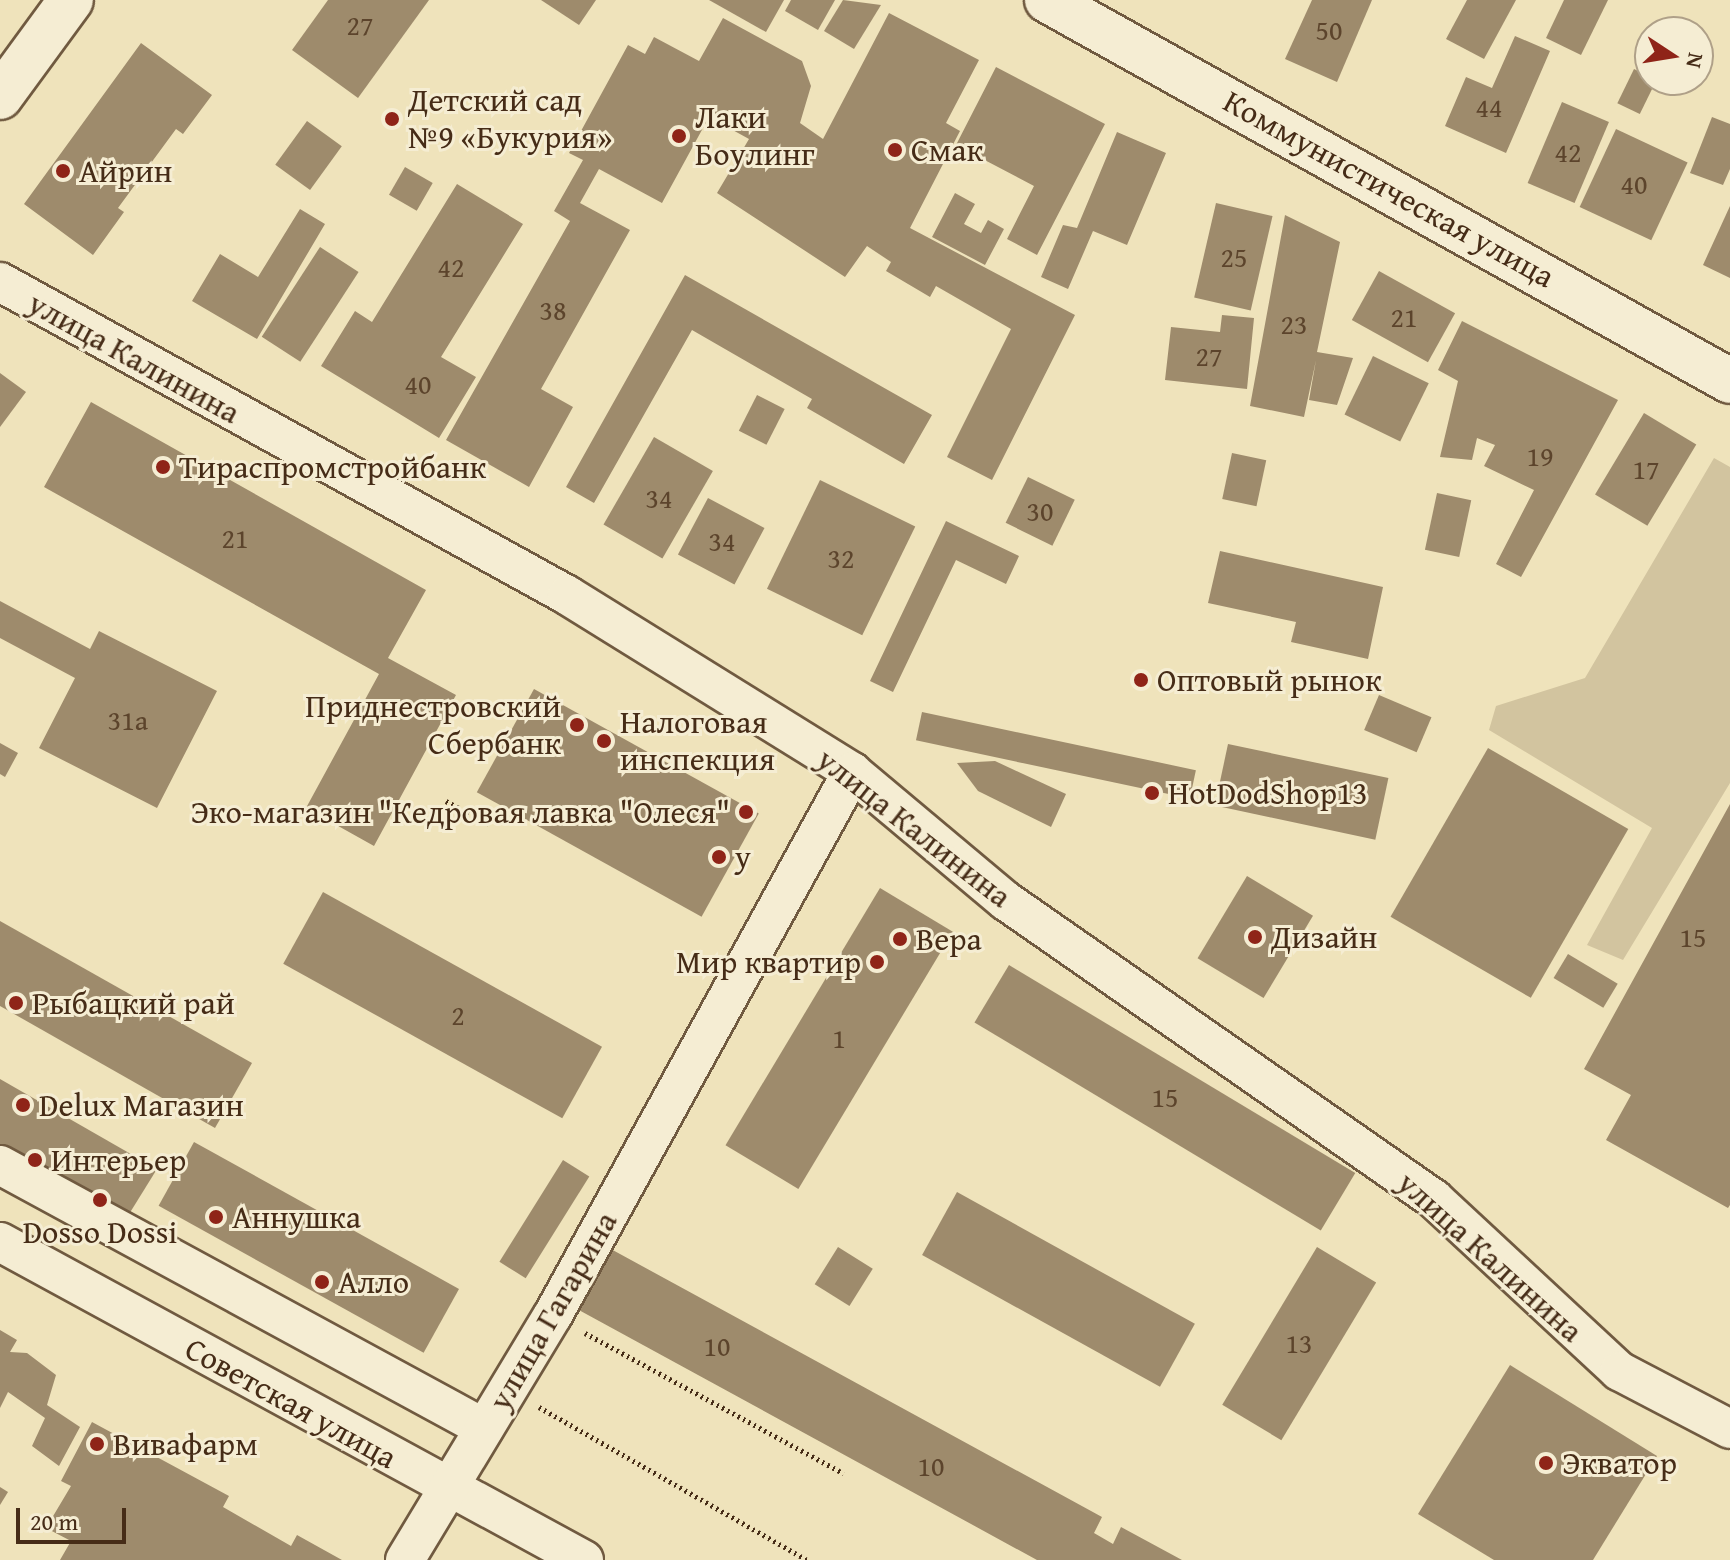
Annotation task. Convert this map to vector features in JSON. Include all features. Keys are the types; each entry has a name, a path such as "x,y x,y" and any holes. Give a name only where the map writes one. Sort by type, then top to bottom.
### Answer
{"main road":[{"path":"0,97 71,0"},
{"name":"Коммунистическая улица","path":"1047,0 1730,381"}],"street":[{"name":"улица Калинина","path":"0,282 567,595 852,772 1006,901 1434,1199 1619,1371 1730,1429"},
{"name":"улица Гагарина","path":"405,1560 553,1315 697,1060 852,772"},
{"path":"0,1165 484,1428"},
{"name":"Советская улица","path":"0,1242 449,1491 584,1560"}],"path":[{"path":"446,801 488,824"},
{"path":"553,1315 843,1473"},
{"path":"507,1389 807,1560"}],"shaded area":[{"path":"1714,458 1730,467 1730,783 1623,960 1587,945 1652,828 1489,730 1496,706 1585,678"}],"building":[{"path":"328,0 429,0 358,98 292,50"},
{"path":"541,0 596,0 579,25"},
{"path":"709,0 784,0 766,32"},
{"path":"791,0 835,0 818,30 785,11"},
{"path":"843,0 881,5 854,49 824,31"},
{"path":"1312,0 1372,0 1337,82 1285,59"},
{"path":"1467,0 1516,0 1484,59 1446,39"},
{"path":"1564,0 1608,0 1581,55 1546,38"},
{"path":"889,13 979,60 946,123 960,131 910,228 1075,315 992,480 947,457 1011,329 936,286 930,297 886,271 891,262 867,246 845,277 717,193 749,139 709,117 662,203 599,169 580,203 630,230 541,389 573,407 529,487 446,440 570,221 554,211 583,160 569,153 628,45 645,54 654,37 699,61 723,18 802,61 811,86 800,123 823,139"},
{"path":"1515,36 1550,51 1506,153 1445,126 1466,77 1492,88"},
{"path":"141,43 212,95 183,134 176,129 118,208 124,212 93,255 24,204"},
{"path":"996,67 1105,124 1037,255 1007,239 1034,186 956,145"},
{"path":"1634,69 1634,96 1649,96 1640,114 1617,103"},
{"path":"1562,102 1609,122 1575,203 1528,183"},
{"path":"1712,117 1730,124 1730,169 1723,185 1690,173"},
{"path":"307,121 342,146 310,190 275,165"},
{"path":"1616,129 1688,162 1651,240 1580,207"},
{"path":"1117,132 1166,153 1127,245 1093,231 1068,289 1041,277 1063,225 1077,228"},
{"path":"405,167 433,183 417,211 389,195"},
{"path":"457,184 523,224 441,357 476,377 439,438 321,366 355,311 372,322"},
{"path":"955,193 975,204 964,224 981,233 988,220 1004,229 985,265 932,237"},
{"path":"1216,203 1273,216 1251,311 1194,298"},
{"path":"1730,206 1730,278 1703,265"},
{"path":"300,209 325,224 257,339 192,301 220,254 258,277"},
{"path":"1285,215 1340,242 1317,352 1353,358 1337,405 1309,400 1316,360 1304,417 1250,406"},
{"path":"320,247 359,272 300,362 262,337"},
{"path":"1379,271 1455,313 1428,362 1352,320"},
{"path":"685,275 932,415 904,464 807,408 812,399 692,330 594,503 566,487"},
{"path":"1222,315 1254,318 1247,389 1165,380 1171,327 1220,332"},
{"path":"1462,321 1618,400 1521,577 1496,564 1534,490 1484,466 1495,445 1477,438 1472,460 1440,457 1458,381 1438,370"},
{"path":"1373,356 1429,383 1400,442 1345,414"},
{"path":"0,373 26,392 0,427"},
{"path":"757,395 785,409 766,445 739,431"},
{"path":"91,402 426,590 388,658 456,695 374,846 306,808 379,674 44,487"},
{"path":"1644,413 1696,444 1647,526 1595,494"},
{"path":"654,437 713,471 662,558 604,524"},
{"path":"1232,453 1266,460 1256,506 1222,499"},
{"path":"1028,477 1075,500 1052,546 1006,523"},
{"path":"820,480 915,526 862,635 767,589"},
{"path":"1437,493 1471,500 1459,557 1425,550"},
{"path":"708,498 765,528 734,585 678,555"},
{"path":"946,521 1019,556 1006,584 956,560 893,692 870,681"},
{"path":"1220,551 1383,587 1368,659 1291,642 1296,622 1208,603"},
{"path":"0,601 90,649 99,631 217,691 157,808 39,748 75,678 0,638"},
{"path":"534,689 759,814 702,917 477,792"},
{"path":"1379,695 1431,717 1417,752 1364,730"},
{"path":"922,712 1196,770 1190,799 916,740"},
{"path":"0,743 18,753 5,777 0,774"},
{"path":"1228,744 1388,778 1375,840 1215,806"},
{"path":"1488,748 1628,829 1531,998 1390,917"},
{"path":"995,761 1066,794 1051,827 978,791 957,763"},
{"path":"1730,804 1728,1208 1606,1140 1631,1095 1584,1069"},
{"name":"Дизайн","path":"1247,876 1313,916 1264,998 1198,958"},
{"path":"880,888 953,932 798,1189 725,1145"},
{"path":"323,892 602,1047 562,1118 283,964"},
{"path":"0,921 252,1063 215,1128 0,1006"},
{"path":"1568,954 1618,984 1603,1008 1554,978"},
{"path":"1009,965 1355,1173 1321,1231 974,1022"},
{"path":"0,1079 157,1169 126,1219 0,1156"},
{"path":"194,1142 459,1289 424,1353 159,1206"},
{"path":"563,1160 589,1176 526,1278 499,1262"},
{"path":"957,1192 1195,1324 1160,1387 922,1255"},
{"path":"838,1247 873,1269 849,1306 815,1284"},
{"path":"1317,1247 1376,1283 1281,1440 1222,1405"},
{"path":"609,1248 1102,1517 1094,1533 1113,1544 1121,1527 1182,1560 1037,1560 577,1309"},
{"path":"0,1330 17,1340 10,1352 27,1353 56,1375 47,1405 80,1427 59,1466 32,1446 45,1418 8,1392 0,1408"},
{"path":"1510,1365 1657,1456 1593,1560 1494,1560 1418,1514"},
{"path":"92,1422 229,1496 223,1507 291,1546 297,1535 342,1560 60,1560 71,1541 46,1528 71,1486 61,1481"},
{"path":"0,1487 8,1492 0,1505"}],"place":[{"name":"Детский сад №9 «Букурия»","path":"392,119"},
{"name":"Лаки Боулинг","path":"679,136"},
{"name":"Смак","path":"895,150"},
{"name":"Айрин","path":"63,171"},
{"name":"Тираспромстройбанк","path":"163,467"},
{"name":"Оптовый рынок","path":"1141,680"},
{"name":"Приднестровский Сбербанк","path":"577,725"},
{"name":"Налоговая инспекция","path":"604,741"},
{"name":"HotDodShop13","path":"1152,793"},
{"name":"Эко-магазин \"Кедровая лавка \"Олеся\"","path":"746,812"},
{"name":"y","path":"719,857"},
{"name":"Дизайн","path":"1255,937"},
{"name":"Вера","path":"900,939"},
{"name":"Мир квартир","path":"877,962"},
{"name":"Рыбацкий рай","path":"16,1003"},
{"name":"Delux Магазин","path":"23,1105"},
{"name":"Интерьер","path":"35,1160"},
{"name":"Dosso Dossi","path":"100,1200"},
{"name":"Аннушка","path":"216,1217"},
{"name":"Алло","path":"322,1282"},
{"name":"Вивафарм","path":"97,1444"},
{"name":"Экватор","path":"1546,1463"}]}
